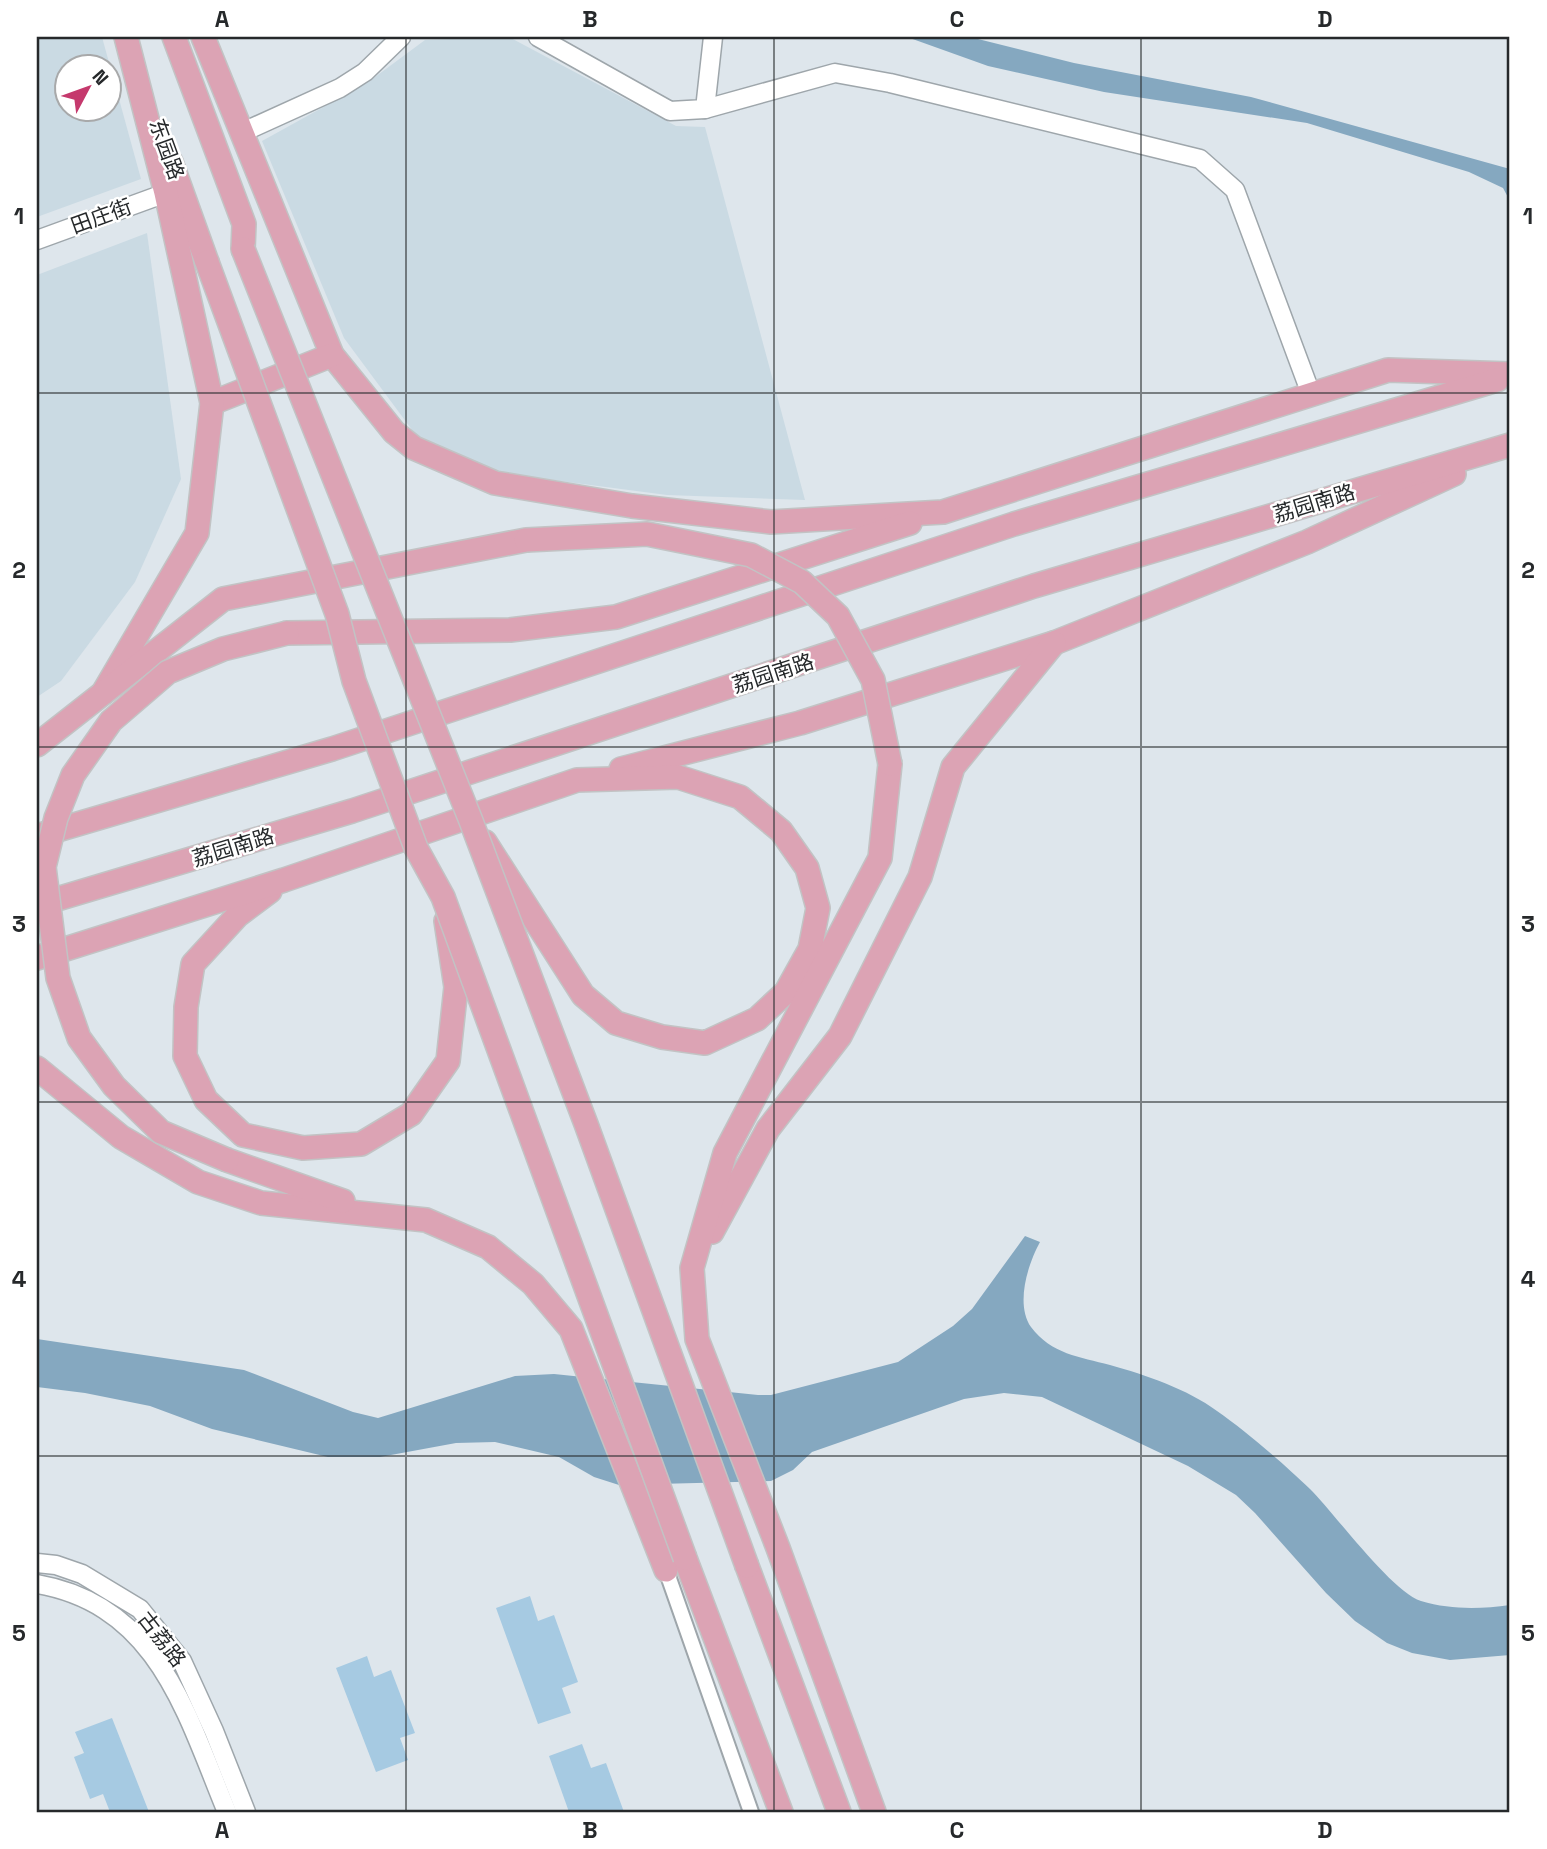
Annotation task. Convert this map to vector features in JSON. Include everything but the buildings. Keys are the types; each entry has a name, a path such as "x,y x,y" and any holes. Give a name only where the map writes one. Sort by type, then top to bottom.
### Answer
{"main road":[{"path":"103,693 197,533 212,403 166,193 127,37"},
{"name":"东园路","path":"127,37 337,614 354,681 416,848 443,897"},
{"path":"174,37 244,224 243,249 471,821 586,1124 839,1812"},
{"path":"203,37 332,355 394,432 415,448 495,483 632,506 771,522 943,512"},
{"path":"212,403 332,355"},
{"path":"379,1214 227,1160 161,1132 114,1086 79,1038 58,978 44,867 56,818 73,775 111,721 168,672 223,649 287,633 510,630 616,617 1388,370 1510,375"},
{"path":"37,836 332,749 1014,524 1510,375"},
{"path":"37,958 284,880 577,780 800,723 1054,643 1307,542 1510,446"},
{"name":"荔园南路","path":"37,905 352,811 1034,586 1510,446"},
{"path":"37,746 223,598 526,540 647,534 751,555 802,582 838,616 873,680 890,764 880,858 725,1153 692,1268 697,1339 778,1548 874,1812"},
{"path":"692,1268 768,1129 840,1036 920,877 953,767 1054,643"},
{"path":"471,821 583,995 617,1023 662,1037 705,1043 757,1020 786,992 810,949 818,908 807,868 781,831 740,797 678,776 577,780"},
{"path":"284,880 237,915 193,964 187,996 185,1056 206,1100 243,1135 303,1148 361,1144 411,1114 447,1061 456,987 443,897"},
{"path":"443,897 781,1812"},
{"path":"37,1068 121,1137 198,1182 261,1203 426,1220 488,1247 533,1284 571,1329 666,1570"}],"street":[{"path":"243,132 340,88 365,72 401,37"},
{"path":"538,37 670,111 705,109 835,73 890,83 1200,159 1235,190 1311,394"},
{"path":"705,109 713,38"},
{"name":"田庄街","path":"37,240 166,193"},
{"name":"古荔路","path":"37,1563 56,1565 82,1574 140,1609 182,1661 214,1731 246,1812"},
{"path":"666,1570 751,1812"},
{"name":"古荔路","path":"37,1584 55,1587 105,1609 144,1642 160,1663 186,1714 227,1812"}],"shaded area":[{"path":"37,37 102,37 106,52 52,52 52,122 122,122 122,110 141,179 37,217"},
{"path":"509,37 676,126 705,127 805,500 667,495 507,474 421,442 344,338 262,141 367,83 425,40"},
{"path":"147,233 181,479 135,582 61,681 37,697 37,275"}],"water":[{"path":"907,37 970,37 1074,63 1251,97 1510,169 1510,201 1503,188 1469,172 1307,123 1104,92 988,66"},
{"path":"1025,1236 1040,1242 1031,1261 1024,1296 1026,1318 1039,1336 1057,1349 1077,1357 1124,1369 1166,1384 1217,1411 1265,1448 1310,1489 1380,1568 1409,1595 1432,1604 1455,1607 1510,1605 1510,1655 1450,1660 1412,1653 1387,1643 1355,1621 1326,1593 1236,1495 1188,1466 1042,1397 1004,1393 964,1399 812,1452 793,1470 771,1481 619,1485 594,1477 559,1457 495,1442 456,1443 380,1457 328,1457 212,1429 150,1406 37,1387 37,1339 244,1370 353,1412 378,1418 515,1376 554,1374 771,1395 898,1362 953,1326 972,1309"}]}
